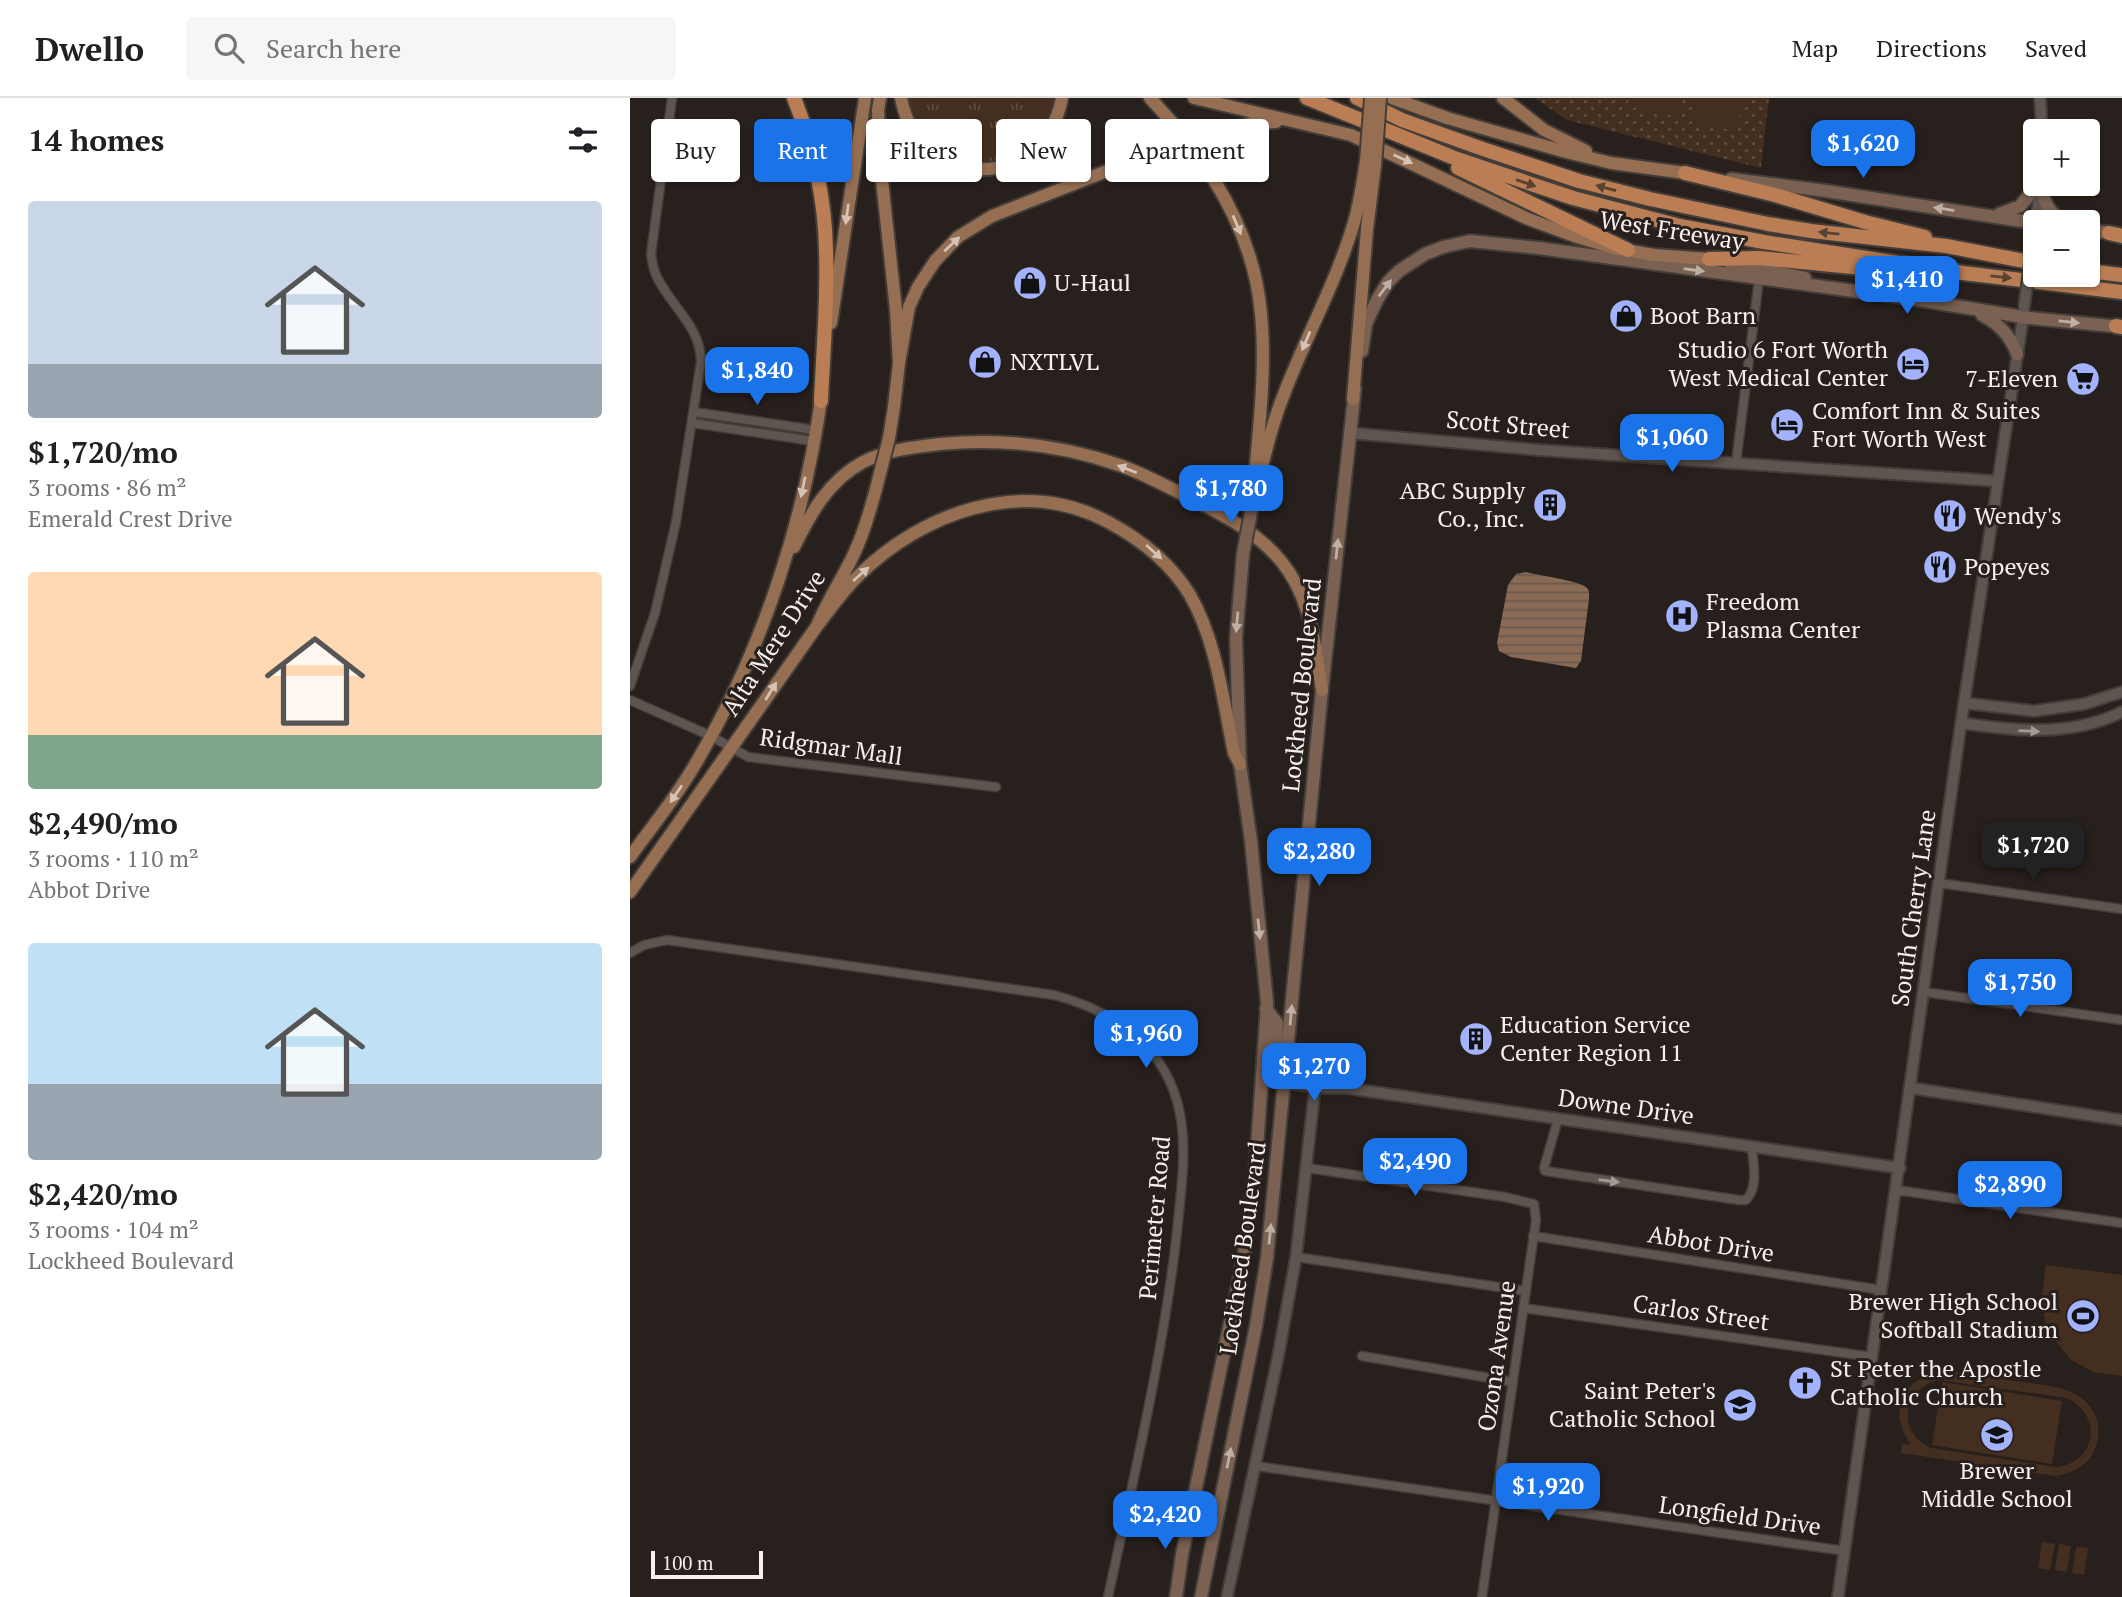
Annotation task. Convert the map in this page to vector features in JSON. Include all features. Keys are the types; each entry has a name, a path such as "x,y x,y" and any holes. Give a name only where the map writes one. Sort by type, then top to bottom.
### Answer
{"highway":[{"path":"794,98 806,130 819,184 826,248 821,401"},
{"name":"West Freeway","path":"1307,98 1438,152 1561,194 1680,226 1964,273 2122,292"},
{"name":"West Freeway","path":"1357,98 1402,120 1483,149 1620,192 1768,224 1946,246 2023,261"},
{"path":"1438,152 1450,164 1628,250"},
{"path":"1685,173 1775,195 1865,222 1920,234 1946,246"},
{"path":"1709,258 1759,258 1943,276 1964,273"},
{"path":"2100,272 2122,275"}],"main road":[{"name":"Alta Mere Drive","path":"630,857 683,784 711,736 749,659 782,573 799,509 821,401 836,283 865,98"},
{"name":"Alta Mere Drive","path":"630,892 817,625 868,520 889,438 898,363 896,310 879,145 880,98"},
{"path":"901,98 912,130 927,148 955,165 989,169 1007,166 1025,158 1038,148 1059,114 1062,98"},
{"path":"1150,98 1173,123 1219,187 1246,247 1253,270 1261,314 1262,369 1253,502"},
{"name":"West Freeway","path":"1194,98 1351,135 1551,228 1604,245 1654,255 1709,258 1869,293 1972,310 2024,312 2120,327"},
{"path":"1353,399 1367,229 1371,98"},
{"path":"1253,502 1283,394 1354,222 1370,163 1380,98"},
{"path":"1392,98 1472,125 1611,163 1819,190 2023,223"},
{"path":"1503,98 1544,130 1611,163"},
{"path":"898,363 909,307 918,287 935,261 958,237 992,216 1158,150 1252,123 1293,121"},
{"path":"1991,216 2010,212 2029,196"},
{"path":"2100,232 2118,235"},
{"name":"Lockheed Boulevard","path":"1201,1597 1269,1244 1353,399 1366,324 1377,300 1388,282 1399,271 1425,254 1458,243 1481,242 1869,293"},
{"path":"1972,310 1994,321 2006,331 2017,354"},
{"path":"782,573 814,507 828,490 860,464 877,456 913,447 984,441 1037,444 1073,451 1147,477 1232,520 1267,546 1287,569 1304,598 1322,690"},
{"path":"817,625 858,576 891,549 923,528 971,508 995,502 1034,501 1069,505 1100,517 1145,544 1187,591 1210,644 1234,753 1240,764"},
{"name":"Lockheed Boulevard","path":"1179,1596 1184,1544 1244,1256 1256,1162 1266,1009 1251,841 1240,764 1236,639 1243,554 1253,502"},
{"path":"1266,1009 1277,1023 1274,1075 1284,1083"}],"street":[{"path":"630,686 654,613 676,522 701,362 699,345 690,324 658,279 651,254 672,98"},
{"path":"2040,98 2041,119"},
{"path":"1736,463 1759,279"},
{"name":"South Cherry Lane","path":"1838,1597 1961,723 2027,287"},
{"path":"694,412 814,435"},
{"path":"692,424 814,435"},
{"name":"Scott Street","path":"1350,433 1539,450 1997,481"},
{"path":"1964,703 2034,711 2084,704 2122,692"},
{"name":"Ridgmar Mall","path":"630,700 711,736 748,757 996,788"},
{"path":"1961,723 2043,731 2081,726 2122,712"},
{"path":"1939,883 2122,909"},
{"name":"Perimeter Road","path":"630,953 654,941 692,942 1054,995 1077,1001 1126,1026 1157,1061 1169,1080 1182,1123 1184,1151 1180,1207 1166,1323 1108,1597"},
{"path":"1924,992 2122,1020"},
{"name":"Downe Drive","path":"1286,1069 1298,1077 1346,1088"},
{"name":"Downe Drive","path":"1284,1083 1346,1088 1900,1168"},
{"path":"1227,1597 1256,1466 1296,1257 1315,1087"},
{"path":"1911,1088 2122,1120"},
{"path":"1558,1119 1544,1168 1550,1173 1746,1200 1755,1183 1752,1147"},
{"name":"Ozona Avenue","path":"1307,1168 1504,1197 1534,1204 1536,1220 1482,1597"},
{"path":"1896,1193 2122,1223"},
{"name":"Abbot Drive","path":"1533,1236 1882,1290"},
{"path":"1296,1257 1526,1291"},
{"name":"Carlos Street","path":"1523,1308 1873,1357"},
{"path":"1362,1356 1513,1382"},
{"name":"Longfield Drive","path":"1256,1466 1845,1551"}],"green space":[{"path":"907,98 1057,98 1051,119 996,119 996,164 982,163 982,119 913,117"},
{"path":"1535,98 1769,98 1761,168 1567,120"},
{"path":"1629,98 1683,98 1679,117 1627,106"},
{"path":"1695,98 1744,98 1736,131 1690,121"},
{"name":"Brewer High School Softball Stadium","path":"2046,1265 2122,1275 2122,1376 2094,1372 2071,1360 2047,1330 2041,1301"},
{"path":"1938,1371 1951,1371 2051,1386 2074,1394 2092,1408 2097,1420 2098,1437 2093,1453 2080,1467 2055,1476 1901,1453 1902,1444 1911,1445 1900,1421 1902,1400 1907,1391 1925,1376","holes":["1938,1380 2067,1398 2086,1415 2090,1437 2087,1448 2080,1457 2070,1464 2056,1467 1931,1448 1912,1432 1908,1422 1911,1402 1917,1393"]},
{"path":"1942,1382 2062,1401 2052,1464 1932,1445"},
{"path":"2042,1542 2055,1544 2050,1570 2038,1568"},
{"path":"2059,1544 2071,1546 2067,1572 2055,1570"},
{"path":"2076,1547 2088,1548 2084,1575 2072,1573"}],"shaded area":[{"path":"1526,572 1577,583 1588,589 1581,661 1576,668 1511,657 1499,651 1497,643 1508,585 1516,574"}],"place":[{"name":"U-Haul","path":"1030,283"},
{"name":"Boot Barn","path":"1626,316"},
{"name":"NXTLVL","path":"985,362"},
{"name":"Studio 6 Fort Worth West Medical Center","path":"1913,364"},
{"name":"7-Eleven","path":"2083,379"},
{"name":"Comfort Inn & Suites Fort Worth West","path":"1787,425"},
{"name":"ABC Supply Co., Inc.","path":"1550,505"},
{"name":"Wendy's","path":"1950,516"},
{"name":"Popeyes","path":"1940,567"},
{"name":"Freedom Plasma Center","path":"1682,616"},
{"name":"Education Service Center Region 11","path":"1476,1039"},
{"name":"Brewer High School Softball Stadium","path":"2083,1316"},
{"name":"St Peter the Apostle Catholic Church","path":"1805,1383"},
{"name":"Saint Peter's Catholic School","path":"1740,1405"},
{"name":"Brewer Middle School","path":"1997,1435"}]}
